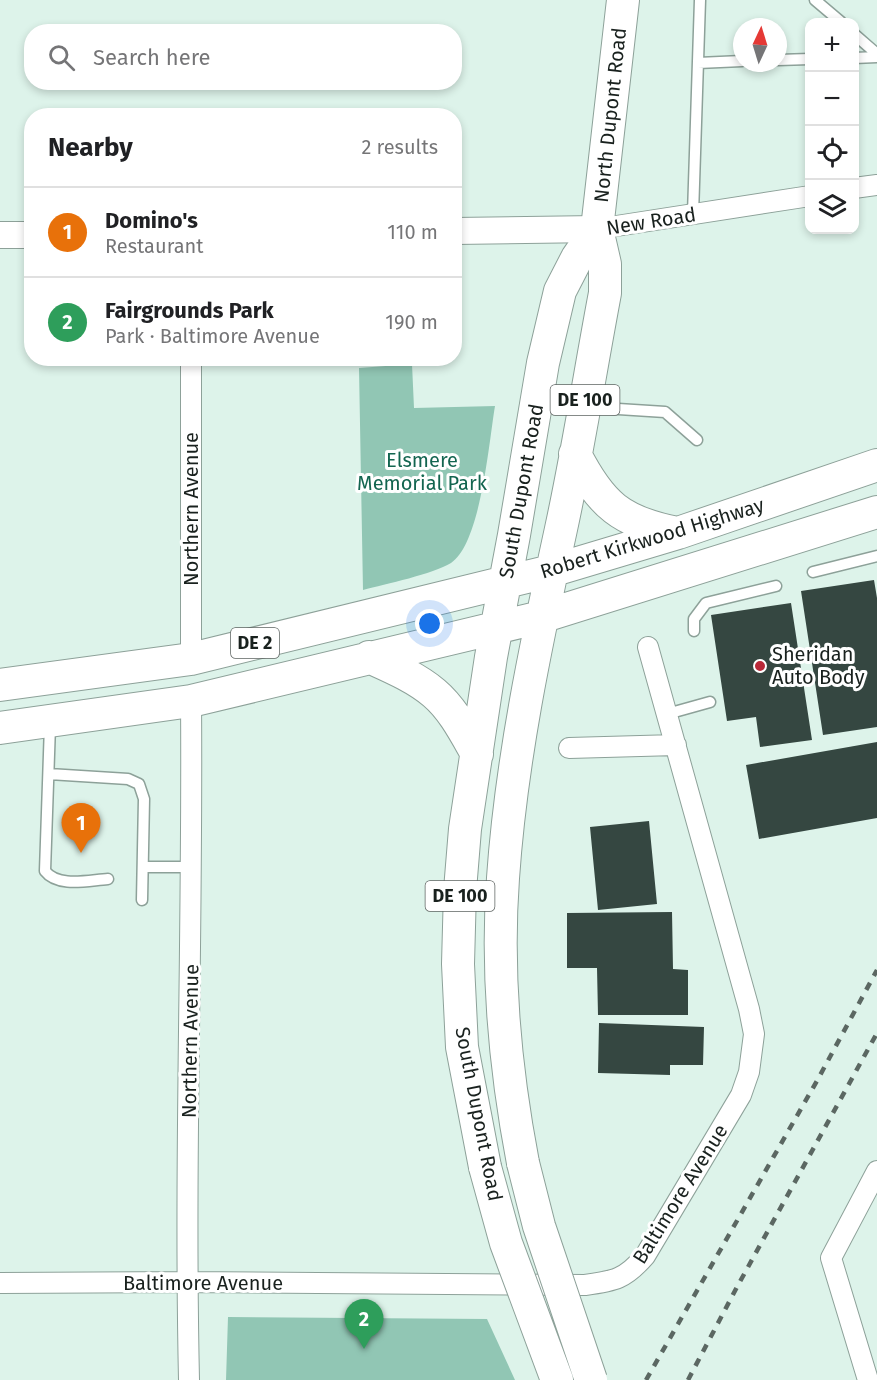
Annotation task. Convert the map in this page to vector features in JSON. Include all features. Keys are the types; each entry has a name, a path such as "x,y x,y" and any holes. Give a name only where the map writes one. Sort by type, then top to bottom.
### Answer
{"main road":[{"name":"North Dupont Road","path":"597,230 623,0"},
{"name":"South Dupont Road","path":"591,1380 545,1248 523,1162 511,1097 503,1030 502,879 509,812 541,617 562,529 605,293 605,264 597,230"},
{"name":"South Dupont Road","path":"557,1380 506,1242 485,1167 462,1047 458,964 460,890 465,829 491,657 543,363 560,291 577,258 597,230"},
{"path":"575,454 586,475 610,506 627,518 649,528 678,533"},
{"name":"Robert Kirkwood Highway","path":"0,685 191,659 551,571 678,533 877,465"},
{"name":"DE 2","path":"0,728 191,701 541,617 877,512"},
{"path":"369,657 408,675 435,693 455,716 477,754"}],"street":[{"path":"859,187 877,185"},
{"name":"New Road","path":"462,231 597,230 805,197"},
{"path":"0,235 24,235"},
{"name":"Northern Avenue","path":"191,366 191,659"},
{"name":"Baltimore Avenue","path":"0,1283 585,1285 608,1282 630,1273 645,1256 741,1095 749,1071 754,1034 648,647"},
{"name":"Northern Avenue","path":"189,1380 187,1282 192,867 191,701"},
{"path":"569,748 676,745"},
{"path":"868,1380 831,1258 877,1171"}],"lane":[{"path":"693,214 700,0"},
{"path":"815,0 836,18"},
{"path":"859,38 877,55"},
{"path":"859,57 877,55"},
{"path":"787,60 805,59"},
{"path":"698,63 733,62"},
{"path":"584,407 665,412 697,440"},
{"path":"813,572 877,556"},
{"path":"694,631 694,619 706,603 776,586"},
{"path":"667,714 710,702"},
{"path":"50,722 45,871 55,879 66,881 108,879"},
{"path":"49,774 128,779 139,784 144,799 142,900"},
{"path":"143,867 192,867"}],"green space":[{"name":"Elsmere Memorial Park","path":"412,366 414,408 495,406 477,514 461,552 451,563 443,567 363,590 359,368"},
{"path":"228,1317 487,1319 515,1380 226,1380"}],"building":[{"path":"874,580 877,598 877,727 823,735 801,591"},
{"name":"Sheridan Auto Body","path":"791,603 812,740 760,747 756,717 727,721 711,615"},
{"path":"877,742 877,818 759,839 746,765"},
{"path":"649,821 657,904 598,910 590,827"},
{"path":"672,912 673,969 688,970 688,1015 598,1015 597,968 567,968 567,913"},
{"path":"599,1023 704,1027 703,1065 670,1065 670,1075 598,1073"}],"railway":[{"path":"646,1380 818,1079 877,970"},
{"path":"688,1380 877,1033"}],"place":[{"name":"Sheridan Auto Body","path":"760,666"},
{"name":"Domino's","path":"81,853"},
{"name":"Fairgrounds Park","path":"364,1349"}]}
